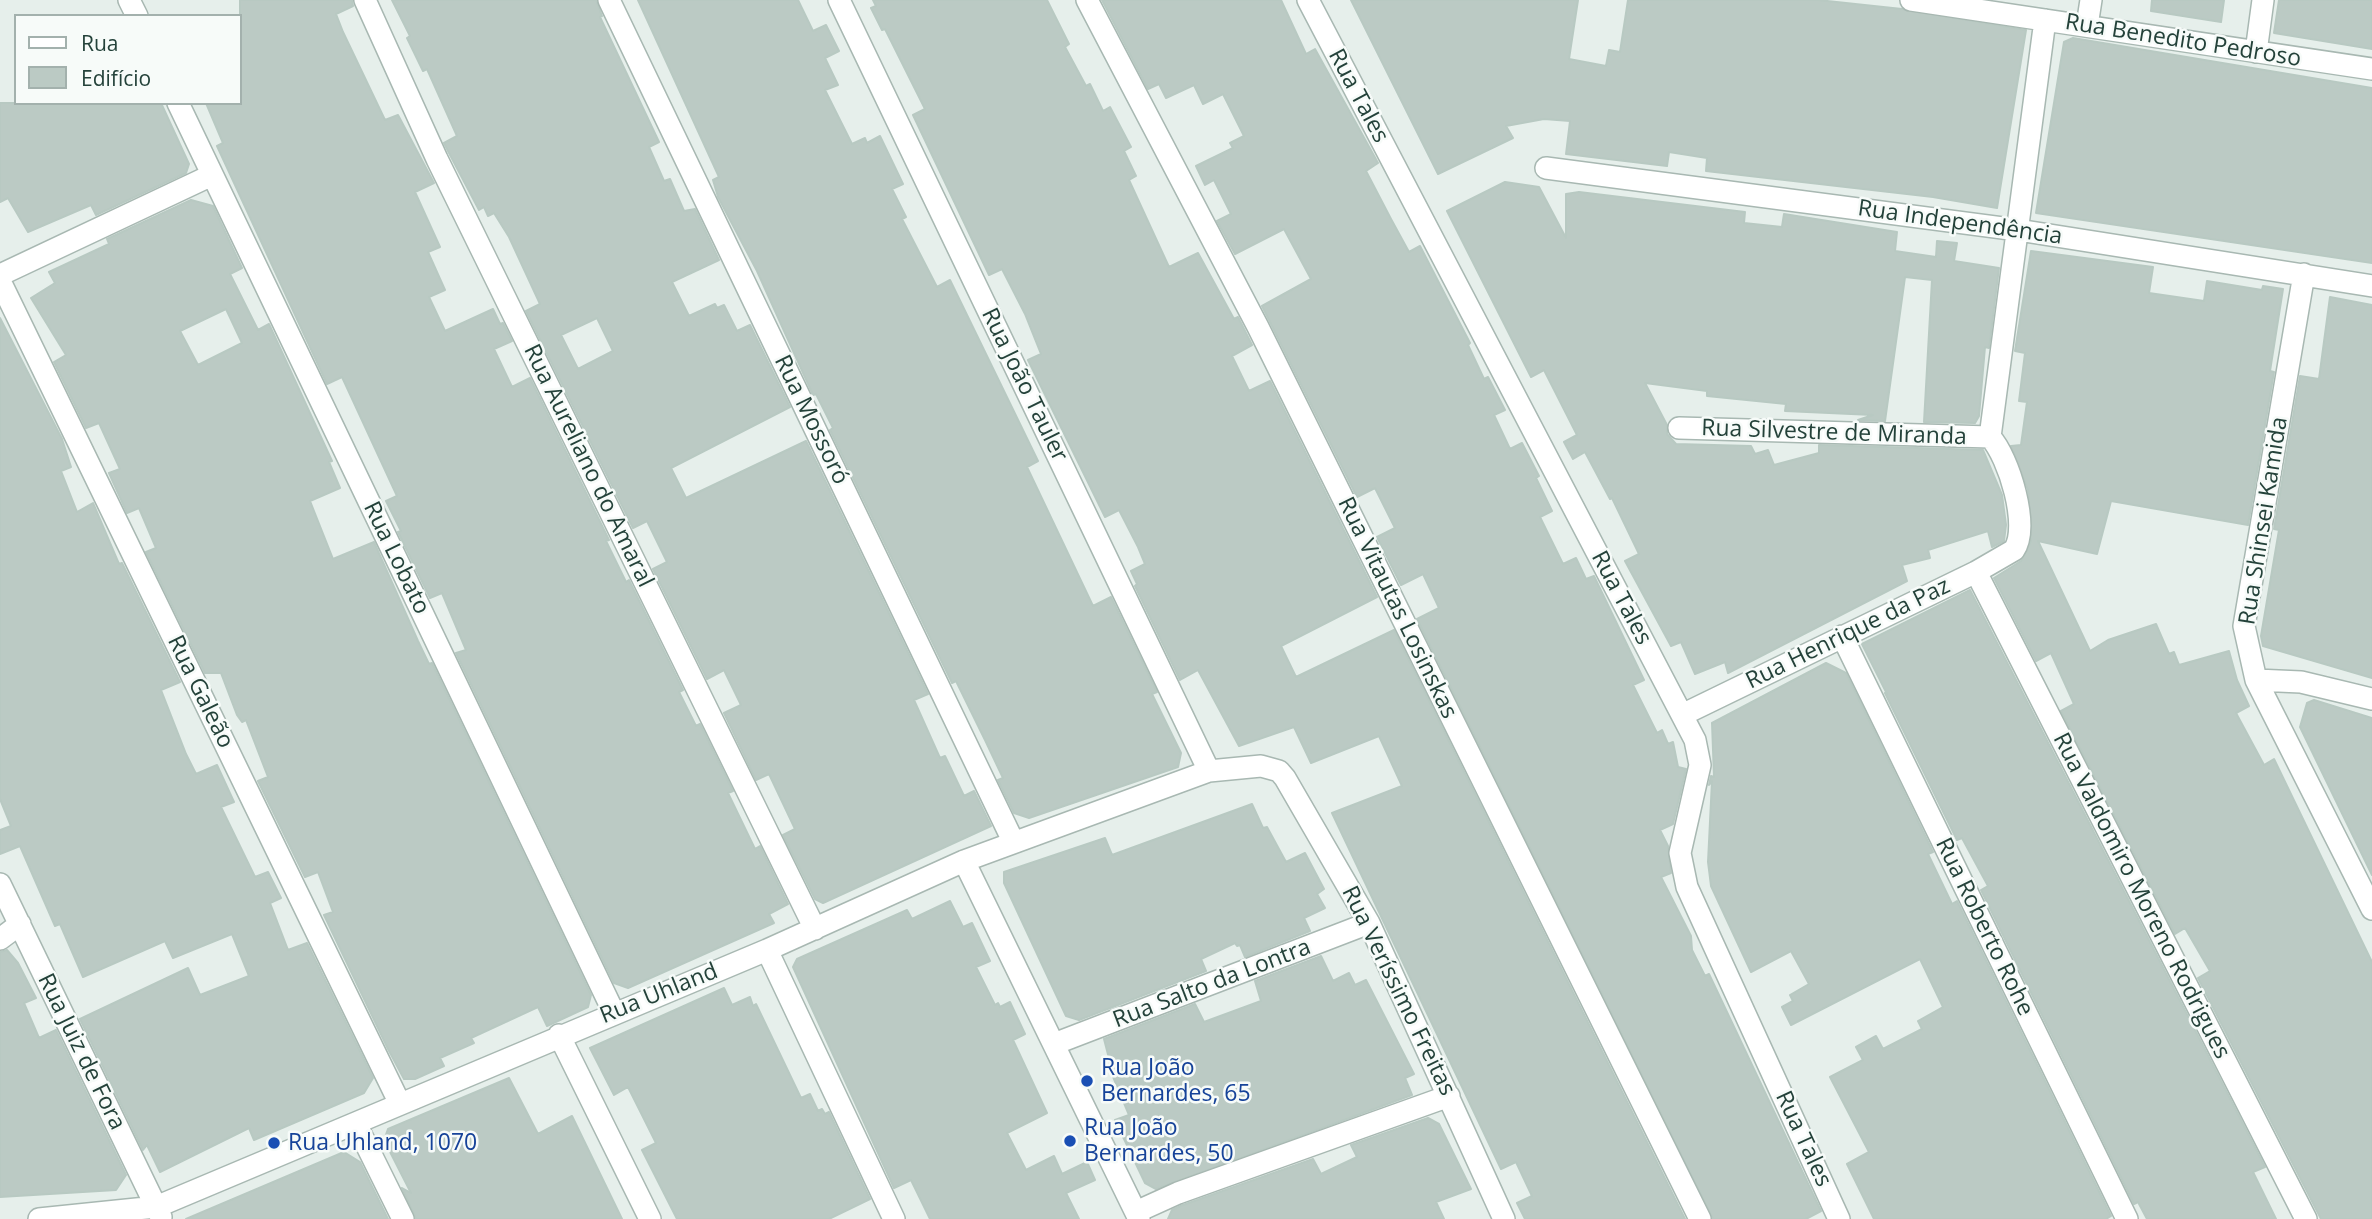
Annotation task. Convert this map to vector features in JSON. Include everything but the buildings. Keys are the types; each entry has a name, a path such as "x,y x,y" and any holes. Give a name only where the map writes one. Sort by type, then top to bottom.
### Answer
{"street":[{"name":"Rua Aureliano do Amaral","path":"365,0 437,159 815,929"},
{"name":"Rua Mossoró","path":"608,0 1013,841"},
{"name":"Rua João Tauler","path":"839,0 1209,771"},
{"name":"Rua Vitautas Losinskas","path":"1087,0 1258,327 1700,1219"},
{"name":"Rua Tales","path":"1308,0 1695,740 1700,765 1681,853 1687,887 1839,1219"},
{"name":"Rua Benedito Pedroso","path":"1911,0 2372,69"},
{"path":"2087,26 2091,0"},
{"path":"2256,52 2263,0"},
{"path":"1990,437 2045,20"},
{"name":"Rua Lobato","path":"179,105 614,1013"},
{"name":"Rua Independência","path":"1546,168 2018,230 2372,286"},
{"path":"0,275 212,175"},
{"name":"Rua Shinsei Kamida","path":"2304,274 2244,626 2256,680 2372,909"},
{"name":"Rua Galeão","path":"0,281 400,1104"},
{"name":"Rua Silvestre de Miranda","path":"1679,428 1990,437"},
{"name":"Rua Henrique da Paz","path":"1682,715 1976,572 2014,550 2022,534 2014,494 1999,449 1990,437"},
{"name":"Rua Valdomiro Moreno Rodrigues","path":"1976,572 2306,1219"},
{"name":"Rua Roberto Rohe","path":"1842,636 2127,1219"},
{"path":"2256,680 2301,681 2372,699"},
{"name":"Rua Uhland","path":"39,1219 159,1213 400,1104 559,1035 767,950 1013,841 1209,771 1261,766 1279,771"},
{"name":"Rua Veríssimo Freitas","path":"1279,771 1369,923 1504,1219"},
{"path":"964,861 1137,1216 1178,1193 1449,1096"},
{"name":"Rua Juiz de Fora","path":"0,884 159,1213"},
{"name":"Rua Salto da Lontra","path":"1054,1044 1369,923"},
{"path":"0,939 20,925"},
{"path":"767,950 894,1219"},
{"path":"559,1035 650,1219"},
{"path":"356,1124 403,1219"}],"place":[{"name":"Rua João Bernardes, 65","path":"1087,1081"},
{"name":"Rua João Bernardes, 50","path":"1070,1141"},
{"name":"Rua Uhland, 1070","path":"274,1143"}]}
